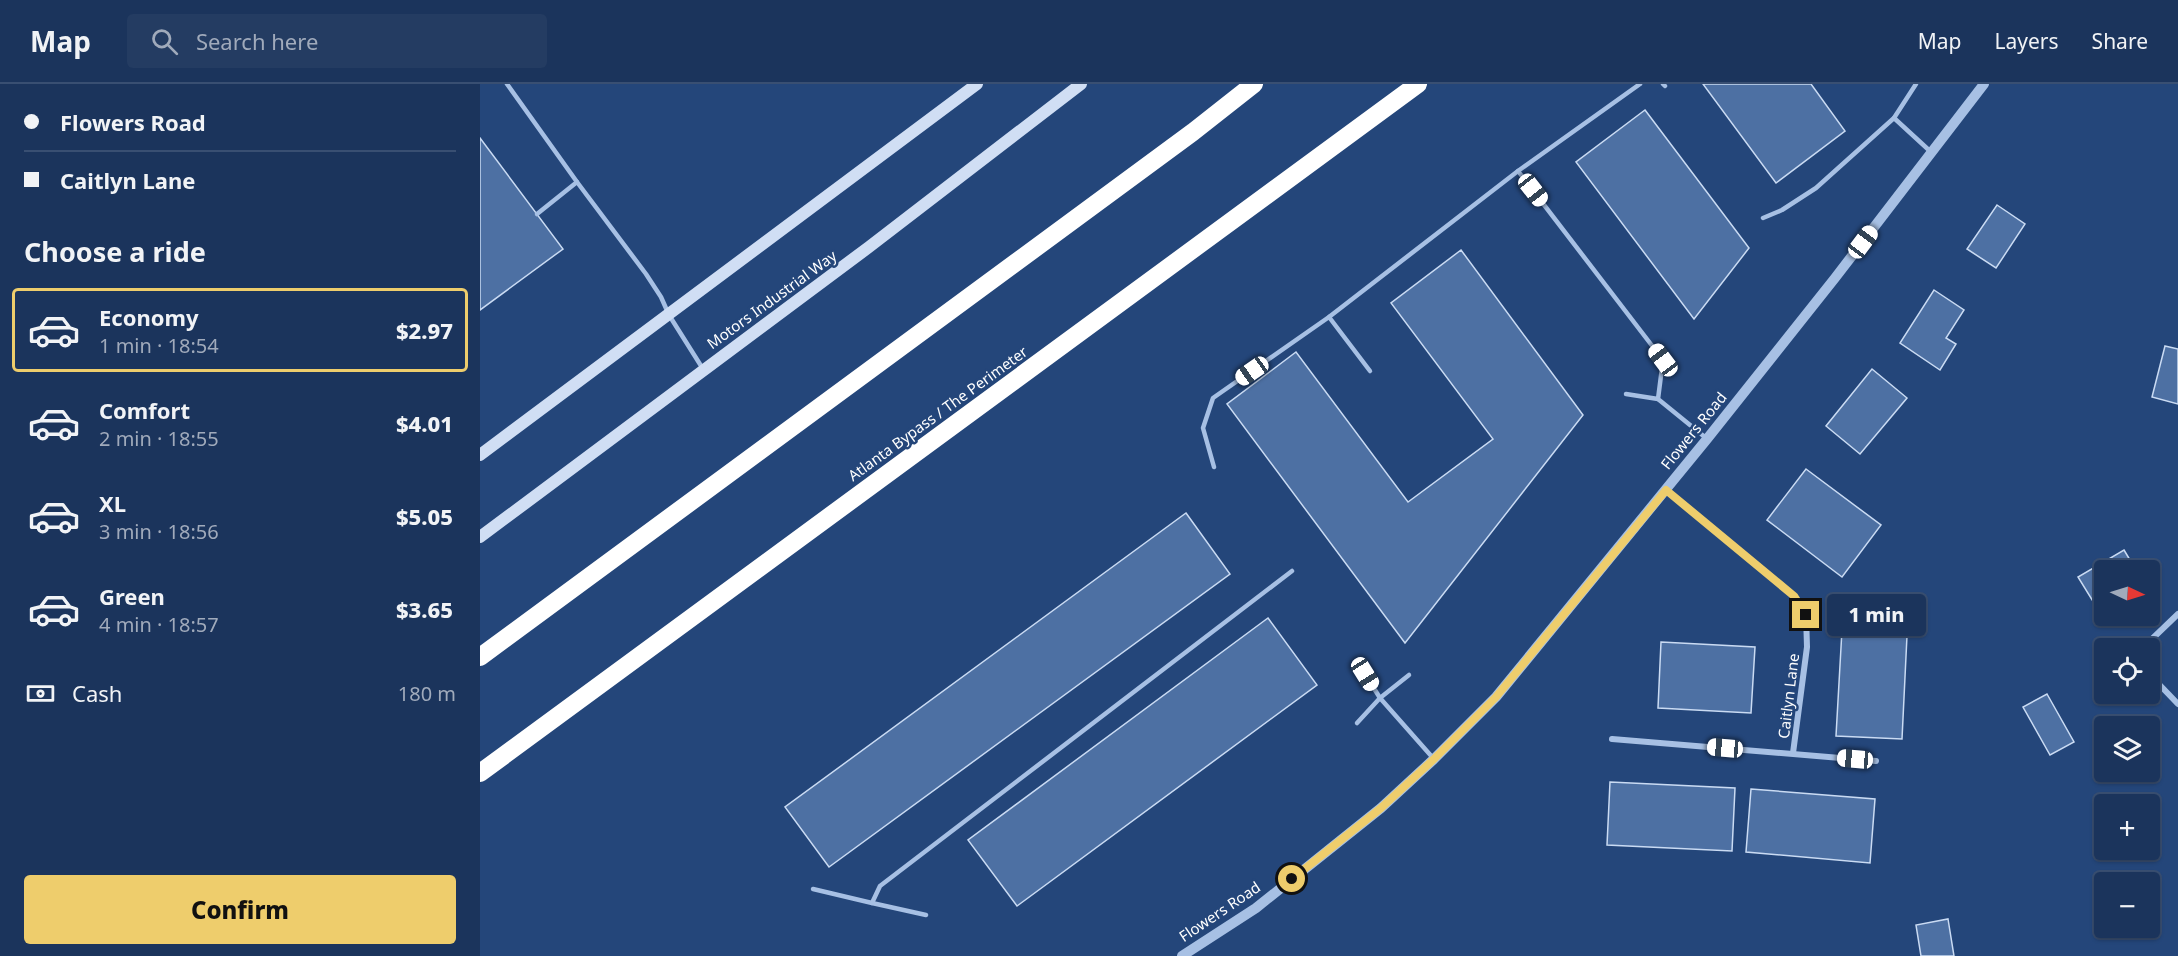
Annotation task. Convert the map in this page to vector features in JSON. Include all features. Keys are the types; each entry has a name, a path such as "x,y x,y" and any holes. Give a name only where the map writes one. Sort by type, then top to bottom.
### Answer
{"highway":[{"path":"480,657 1193,132 1254,84"},
{"name":"Atlanta Bypass / The Perimeter","path":"480,773 1418,84"}],"main road":[{"path":"480,455 977,84"},
{"name":"Motors Industrial Way","path":"480,537 869,247 1081,84"}],"street":[{"name":"Flowers Road","path":"1182,956 1256,908 1381,808 1496,697 1707,439 1984,84"},
{"name":"Caitlyn Lane","path":"1666,490 1794,596 1806,615 1807,647 1793,753"},
{"path":"2153,638 2178,614"},
{"path":"2160,685 2178,704"},
{"path":"1612,739 1876,761"}],"lane":[{"path":"507,84 646,274 703,369"},
{"path":"1214,467 1203,428 1214,398 1329,316 1518,171 1640,84"},
{"path":"1763,218 1782,210 1816,188 1894,118 1916,84"},
{"path":"1894,118 1931,152"},
{"path":"1518,171 1663,360 1658,399"},
{"path":"537,214 577,182"},
{"path":"1329,316 1370,371"},
{"path":"1626,394 1658,399 1707,439"},
{"path":"872,903 880,886 1292,571"},
{"path":"1365,674 1380,698 1434,759"},
{"path":"1357,723 1380,698 1409,675"},
{"path":"813,889 926,915"}],"building":[{"path":"1703,84 1811,84 1845,131 1776,183"},
{"path":"1645,110 1749,248 1694,319 1576,162"},
{"path":"480,138 563,249 480,310"},
{"path":"1997,205 2025,224 1996,268 1967,249"},
{"path":"1461,250 1583,415 1405,643 1227,404 1296,352 1408,502 1493,439 1391,303"},
{"path":"1934,290 1964,310 1946,338 1956,344 1940,370 1900,343"},
{"path":"2165,346 2178,349 2178,404 2152,397"},
{"path":"1872,369 1907,398 1860,454 1826,426"},
{"path":"1806,469 1881,525 1842,577 1767,520"},
{"path":"1186,513 1230,574 829,867 785,807"},
{"path":"2124,550 2130,560 2107,560"},
{"path":"2094,568 2094,603 2078,577"},
{"path":"1843,612 1908,615 1902,739 1836,736"},
{"path":"1268,618 1317,685 1017,906 968,840"},
{"path":"1661,642 1755,647 1751,713 1658,708"},
{"path":"2047,694 2074,742 2050,755 2023,707"},
{"path":"1610,782 1735,788 1732,851 1607,845"},
{"path":"1751,789 1875,799 1870,863 1746,852"},
{"path":"1948,919 1954,956 1921,956 1916,925"}],"route":[{"path":"1292,879 1381,808 1496,697 1666,490 1794,596 1806,615"}]}
